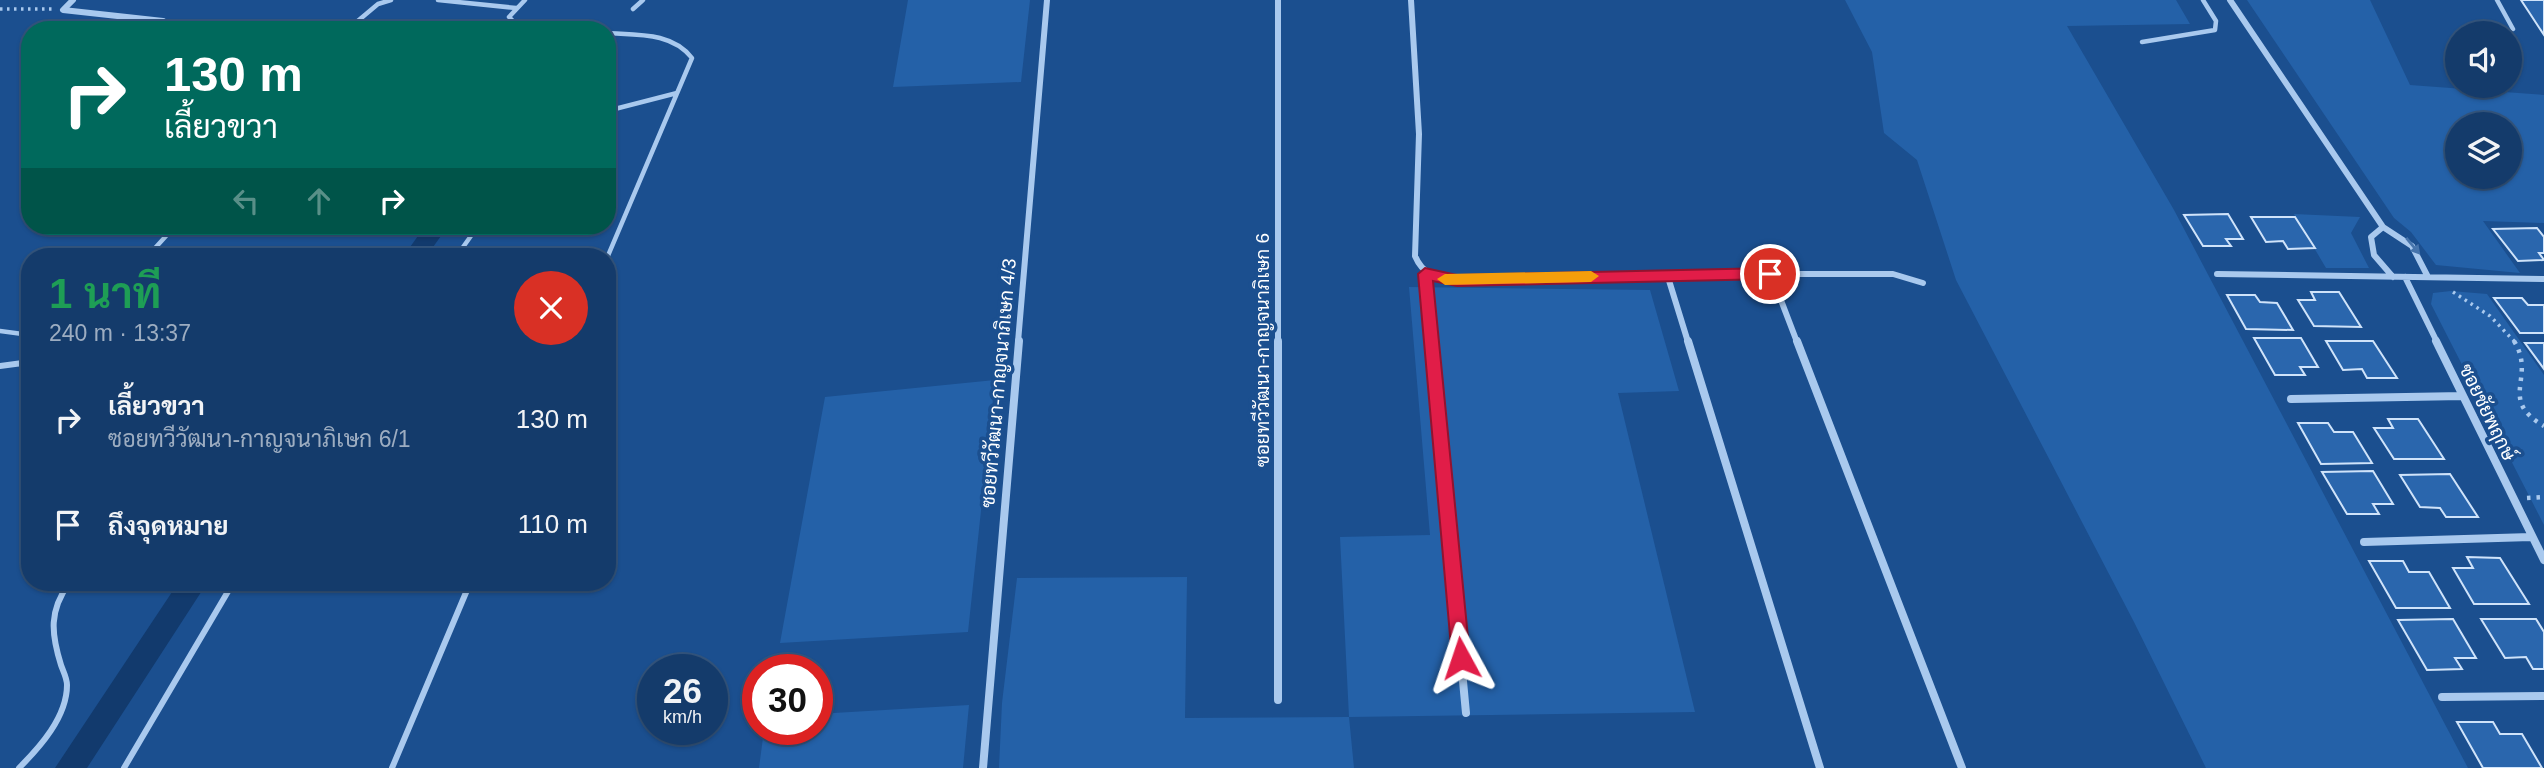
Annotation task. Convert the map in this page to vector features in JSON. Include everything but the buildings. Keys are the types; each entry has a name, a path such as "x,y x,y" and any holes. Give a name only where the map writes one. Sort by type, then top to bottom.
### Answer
{"street":[{"path":"63,9 72,0"},
{"name":"ซอยทวีวัฒนา-กาญจนาภิเษก 4/3","path":"983,768 1047,0"},
{"name":"ซอยทวีวัฒนา-กาญจนาภิเษก 6","path":"1278,700 1279,0"},
{"path":"1412,0 1419,134 1415,256 1425,274 1466,713"},
{"path":"2230,0 2383,227 2407,238 2423,258 2428,277"},
{"path":"63,9 163,21"},
{"path":"2383,227 2371,237 2374,255 2393,277"},
{"path":"1425,274 1457,280 1667,274 1894,274 1923,283"},
{"path":"1667,274 1820,768"},
{"path":"1770,274 1962,768"},
{"path":"2217,274 2544,279"},
{"name":"ซอยชัยพฤกษ์","path":"2405,277 2544,560"},
{"path":"2291,399 2463,396"},
{"path":"2364,542 2531,537"},
{"path":"2442,697 2544,696"}],"lane":[{"path":"358,21 378,4 391,0"},
{"path":"438,0 516,8"},
{"path":"513,21 509,17 525,0"},
{"path":"633,9 643,0"},
{"path":"2142,42 2215,30 2216,21 2203,0"},
{"path":"2497,0 2509,21"},
{"path":"611,248 692,58 687,48 675,42 616,34"},
{"path":"616,107 677,93"},
{"path":"155,248 167,235"},
{"path":"0,331 21,334"},
{"path":"0,366 21,363"},
{"path":"19,768 32,755 59,715 67,684 50,629 57,597 62,591"},
{"path":"124,768 228,591"},
{"path":"392,768 467,591"}],"path":[{"path":"0,9 63,9"},
{"path":"2428,277 2488,317 2518,346 2525,368 2518,391 2519,408 2529,419 2544,426"}],"shaded area":[{"path":"908,0 1030,0 1021,82 893,87"},
{"path":"1845,0 2176,0 2190,24 2067,26 2174,210 2468,768 2206,768 2134,622 1956,280 1917,160 1884,133 1872,52"},
{"path":"2247,0 2370,0 2410,85 2445,88 2445,98 2522,98 2522,93 2544,95 2544,223 2483,221 2520,273 2436,265 2411,232 2394,218"},
{"path":"2294,214 2360,217 2351,233 2369,268 2326,268"},
{"path":"1409,287 1650,290 1679,391 1618,393 1695,712 1349,717 1340,537 1430,535"},
{"path":"2451,291 2487,294 2544,375 2544,525 2431,304 2433,293"},
{"path":"995,380 968,632 780,643 825,397"},
{"path":"1187,577 1185,718 1349,717 1354,768 999,768 1002,703 1017,578"},
{"path":"969,705 963,768 759,768 762,745 833,745 833,713"}],"waterway":[{"path":"421,248 430,235"},
{"path":"70,768 188,591"}],"slow traffic":[{"path":"1445,279 1591,276"}],"route":[{"path":"1461,658 1425,274 1457,280 1770,274"}]}
